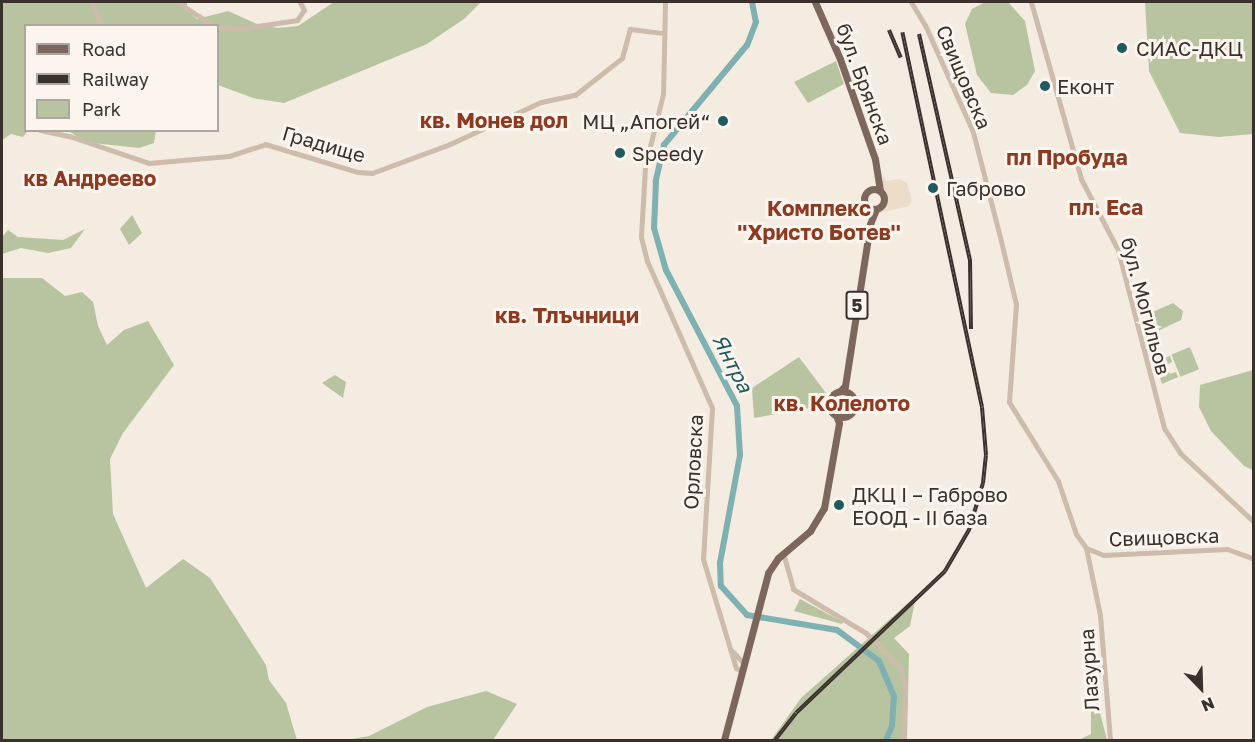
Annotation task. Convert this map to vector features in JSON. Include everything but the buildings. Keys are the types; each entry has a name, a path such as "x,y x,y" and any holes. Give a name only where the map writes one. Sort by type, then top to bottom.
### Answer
{"main road":[{"name":"бул. Брянска","path":"815,2 840,59 879,179 880,191"},
{"path":"876,209 866,206 864,196 879,179"},
{"path":"872,189 880,191"},
{"name":"5","path":"724,741 760,598 771,567 820,517 837,419 829,402 842,389 870,224 876,209 883,202 880,191"},
{"name":"5","path":"866,206 870,224"},
{"path":"837,419 847,416 855,407 851,394 842,389"}],"street":[{"path":"92,2 100,24"},
{"path":"177,2 213,24"},
{"path":"219,26 238,29 297,20 304,10 300,2"},
{"name":"Орловска","path":"665,2 663,94 646,161 641,237 647,261 712,408 703,559 731,650 743,667"},
{"name":"Свищовска","path":"911,2 926,25 973,132 1000,237 1016,304 1009,402 1058,481 1077,534 1086,548 1117,556 1227,549 1254,559"},
{"name":"бул. Могильов","path":"1031,2 1081,179 1118,250 1164,428 1180,453 1254,522"},
{"name":"Градище","path":"50,132 69,136 149,163 230,156 272,145 358,172 372,173 450,144 541,102 575,95 622,58 630,30 664,33"},
{"path":"1077,534 1093,581"},
{"path":"1086,548 1093,581"},
{"path":"783,553 789,581 796,592 866,633 893,658 905,683 903,741"},
{"name":"Лазурна","path":"1093,581 1097,597 1110,741"}],"green space":[{"path":"2,2 187,2 187,9 197,19 228,11 257,24 277,28 298,26 334,2 481,2 464,19 427,44 284,103 253,98 219,85 219,24 24,24 24,132 27,132 23,137 11,134 2,140"},
{"path":"985,2 1009,3 1025,21 1035,71 1027,85 1013,95 991,93 977,75 965,24 972,9"},
{"path":"1145,2 1253,2 1253,134 1219,137 1180,133 1149,71"},
{"path":"836,61 844,84 808,103 794,82"},
{"path":"70,132 156,132 154,143 139,148 84,142"},
{"path":"132,215 142,233 129,245 120,229"},
{"path":"85,229 71,248 48,253 21,248 2,254 2,237 8,230 18,237 63,240"},
{"path":"2,278 42,278 65,296 82,292 93,302 98,326 107,345 124,330 148,321 174,365 123,433 110,459 113,514 146,588 183,559 210,578 266,665 269,680 286,703 297,740 2,740"},
{"path":"1173,303 1183,311 1181,320 1158,331 1147,328 1148,314"},
{"path":"1190,347 1199,369 1180,377 1171,354"},
{"path":"1170,356 1172,362 1166,365 1170,374 1176,372 1178,377 1162,384 1160,378 1166,376 1163,366 1156,368 1155,362"},
{"path":"799,357 826,393 822,406 754,418 752,388"},
{"path":"1254,370 1253,470 1244,466 1211,431 1199,407 1200,385"},
{"path":"335,375 346,382 343,398 322,383"},
{"path":"916,596 910,626 894,638 909,654 907,740 771,740 801,698"},
{"path":"800,599 843,622 842,624 794,611"},
{"path":"486,691 517,704 493,740 347,740 369,736 427,707"},
{"path":"1096,697 1107,740 1079,740 1091,734 1091,699"}],"shaded area":[{"path":"884,176 886,181 899,179 907,183 912,200 909,206 875,214 888,200 881,186"}],"waterway":[{"name":"Янтра","path":"752,2 756,22 747,45 664,145 656,181 654,228 666,270 737,406 740,455 720,563 721,586 747,615 837,630 879,661 894,696 892,726 886,740"}],"railway":[{"path":"889,30 901,58"},
{"path":"775,740 796,713 945,571 969,530 983,483 986,455 982,407 902,32"},
{"path":"919,34 970,260 971,329"}],"place":[{"name":"СИАС-ДКЦ","path":"1122,48"},
{"name":"Еконт","path":"1045,86"},
{"name":"МЦ „Апогей“","path":"723,121"},
{"name":"Speedy","path":"620,153"},
{"name":"Габрово","path":"933,188"},
{"name":"ДКЦ І – Габрово ЕООД - II база","path":"839,505"}],"district":[{"name":"кв. Монев дол","path":"494,120"},
{"name":"пл Пробуда","path":"1067,157"},
{"name":"кв Андреево","path":"90,178"},
{"name":"пл. Еса","path":"1106,207"},
{"name":"Комплекс ''Христо Ботев''","path":"819,220"},
{"name":"кв. Тлъчници","path":"567,315"},
{"name":"кв. Колелото","path":"842,403"}]}
